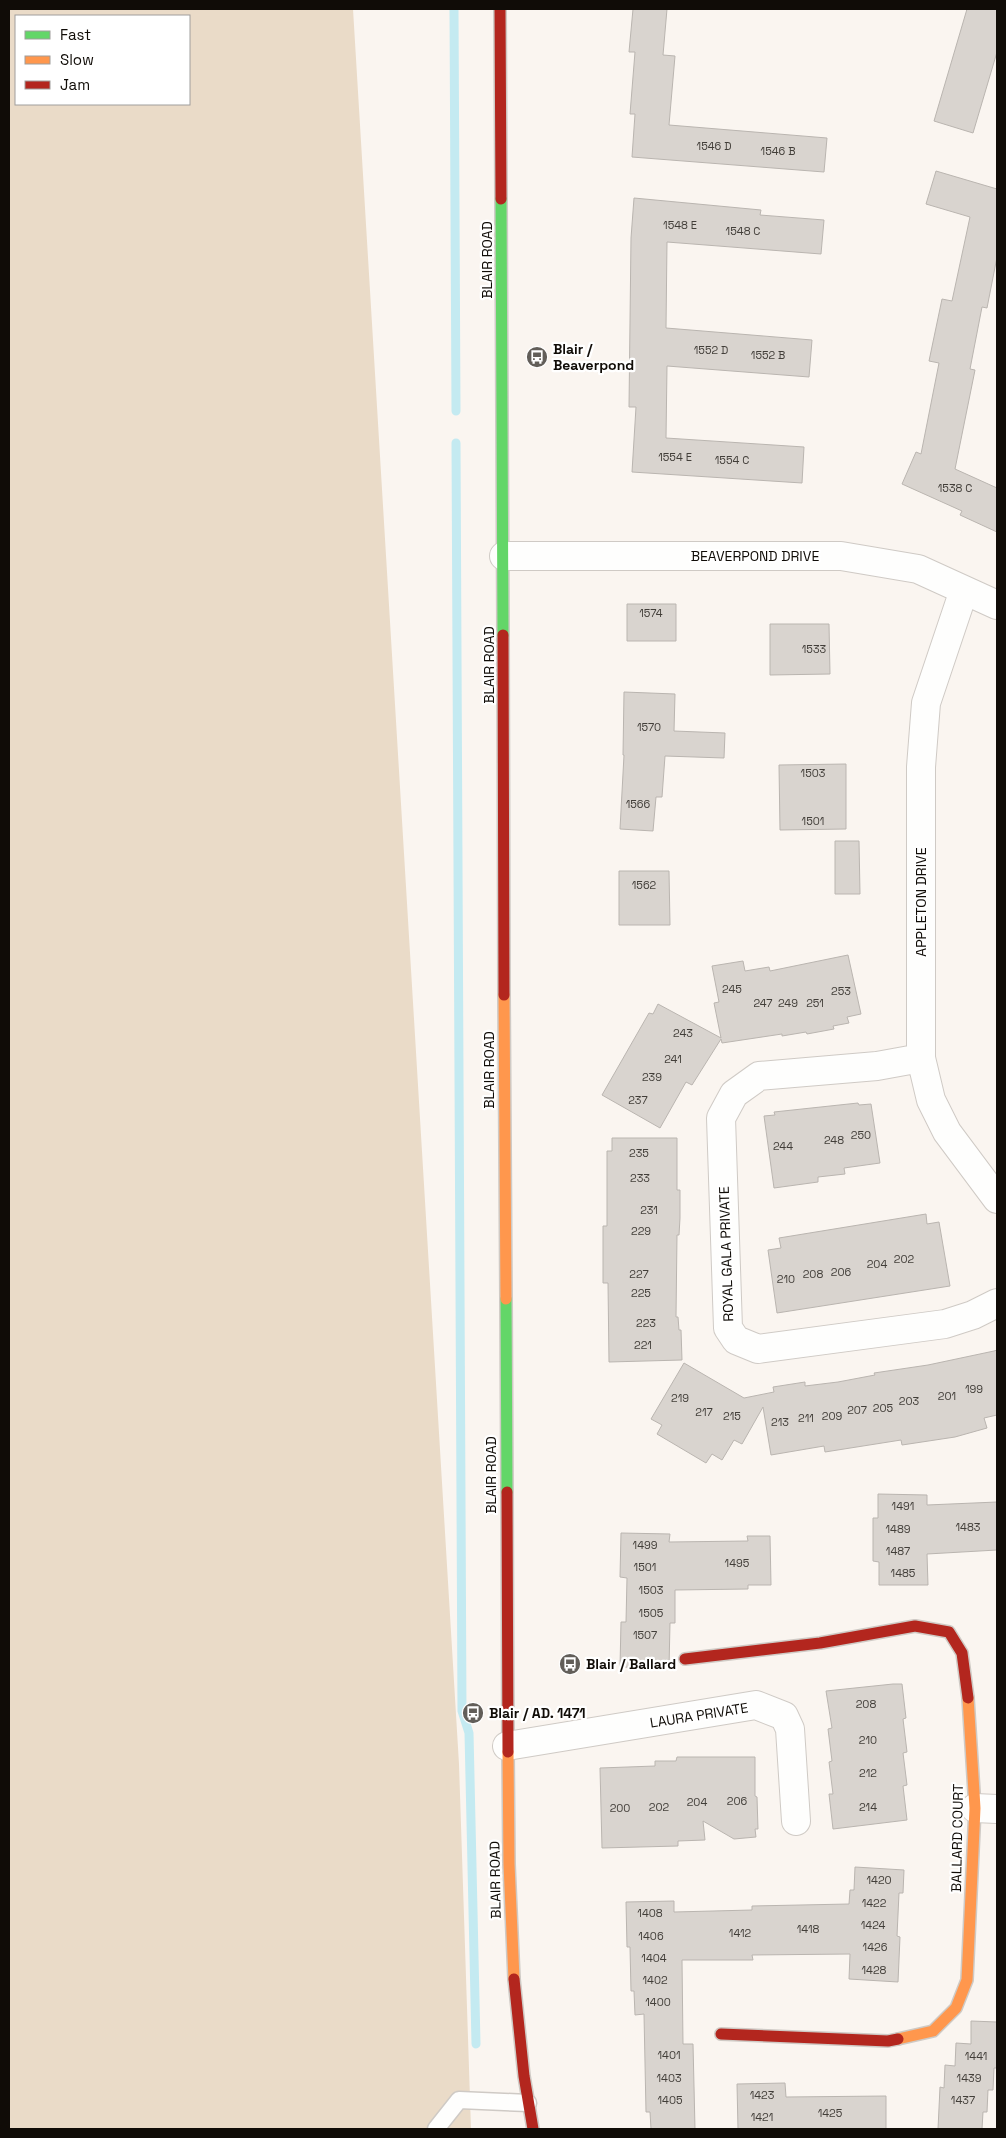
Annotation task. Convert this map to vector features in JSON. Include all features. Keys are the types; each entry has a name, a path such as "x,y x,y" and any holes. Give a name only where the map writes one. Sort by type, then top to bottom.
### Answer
{"main road":[{"name":"BLAIR ROAD","path":"500,9 504,556 507,1746 511,1953 532,2129"},
{"name":"BALLARD COURT","path":"685,1659 820,1643 915,1626 948,1632 962,1653 986,1809 967,1980 956,2008 933,2031 888,2041 721,2034"}],"street":[{"name":"BEAVERPOND DRIVE","path":"504,556 841,556 918,569 997,605"},
{"name":"APPLETON DRIVE","path":"964,590 926,703 921,767 921,1058 931,1100 947,1132 997,1199"},
{"name":"ROYAL GALA PRIVATE","path":"921,1058 877,1066 759,1076 734,1094 721,1118 728,1328 736,1340 758,1349 945,1324 973,1315 997,1303"},
{"name":"LAURA PRIVATE","path":"507,1746 756,1705 784,1716 790,1729 796,1821"}],"lane":[{"path":"436,2129 459,2100 528,2104"}],"shaded area":[{"path":"9,9 353,9 459,1764 471,2129 9,2129"}],"building":[{"path":"633,9 667,9 663,55 675,56 669,125 827,138 824,172 632,157 635,114 630,114 635,52 629,52"},
{"path":"967,9 997,9 997,52 973,133 934,121"},
{"path":"936,171 997,189 997,257 987,308 982,307 970,369 975,370 955,469 997,488 997,532 960,515 962,511 902,484 916,452 921,454 939,363 929,361 942,299 952,301 970,217 926,204"},
{"path":"634,198 761,210 760,215 824,220 821,254 667,242 666,328 812,340 809,377 667,366 666,438 804,447 802,483 632,472 636,407 629,407 631,238"},
{"path":"627,604 676,604 676,641 627,641"},
{"path":"770,624 829,624 830,674 770,675"},
{"path":"624,692 675,694 674,731 725,733 724,758 665,756 662,797 656,797 653,831 620,829 624,755"},
{"path":"846,764 846,829 780,830 779,765"},
{"path":"835,841 859,841 860,894 835,894"},
{"path":"619,871 669,871 670,925 619,925"},
{"path":"848,955 861,1014 847,1017 849,1023 833,1026 834,1029 807,1034 806,1032 782,1036 782,1034 722,1043 721,1039 692,1085 686,1082 660,1128 602,1095 649,1013 653,1014 658,1004 721,1038 714,1003 719,1002 712,966 743,961 745,971 769,967 770,971"},
{"path":"858,1103 859,1105 871,1104 880,1163 844,1168 845,1174 818,1177 818,1182 774,1188 764,1116 775,1115 774,1112"},
{"path":"612,1138 677,1138 677,1190 680,1190 680,1218 679,1235 677,1235 676,1317 678,1317 679,1330 681,1330 682,1360 609,1362 608,1283 603,1283 603,1226 607,1226 607,1151 612,1151"},
{"path":"926,1214 927,1224 939,1222 950,1286 777,1313 768,1250 781,1248 779,1238"},
{"path":"997,1350 997,1415 984,1418 987,1428 955,1437 902,1445 901,1440 825,1452 824,1446 771,1455 763,1407 742,1444 734,1440 722,1460 712,1454 706,1463 657,1434 662,1425 651,1419 684,1363 744,1398 774,1392 773,1387 805,1382 805,1386 838,1382 875,1375 874,1373 928,1365"},
{"path":"878,1494 927,1495 927,1505 997,1502 997,1550 927,1554 928,1585 879,1585 879,1562 873,1561 873,1518 878,1518"},
{"path":"621,1533 670,1534 669,1542 748,1541 747,1536 770,1536 771,1585 748,1585 748,1589 675,1590 675,1623 670,1623 669,1668 620,1667 621,1622 626,1622 627,1578 620,1577"},
{"path":"902,1684 906,1718 903,1719 907,1752 903,1753 907,1785 903,1786 907,1820 833,1829 829,1794 833,1794 829,1762 832,1761 828,1729 832,1728 826,1691"},
{"path":"677,1757 755,1757 755,1796 757,1797 758,1829 755,1829 756,1837 734,1839 703,1821 705,1840 678,1841 678,1846 602,1848 600,1768 655,1766 655,1761 676,1761"},
{"path":"855,1867 904,1870 903,1893 899,1893 897,1936 900,1937 898,1982 849,1979 850,1954 752,1955 753,1960 682,1960 683,2044 693,2044 695,2129 651,2129 650,2112 646,2112 644,2014 635,2015 634,1991 631,1991 630,1947 627,1947 626,1902 674,1901 674,1912 752,1910 752,1906 849,1904 850,1890 854,1890"},
{"path":"971,2021 997,2022 997,2068 994,2068 993,2090 988,2090 987,2112 983,2112 982,2129 938,2129 940,2087 944,2088 945,2065 955,2066 956,2043 971,2044"},
{"path":"785,2083 786,2097 886,2096 886,2129 738,2129 737,2084"}],"waterway":[{"path":"454,9 456,411"},
{"path":"456,443 462,1711 469,1733 476,2044"}],"traffic: fast":[{"path":"501,199 503,635"},
{"path":"506,1299 507,1492"}],"traffic: slow":[{"path":"504,995 506,1299"},
{"path":"898,2039 933,2031 956,2008 967,1980 975,1808 968,1698"},
{"path":"508,1752 509,1864 514,1979"}],"traffic: jam":[{"path":"500,9 501,199"},
{"path":"503,635 504,995"},
{"path":"507,1492 508,1752"},
{"path":"685,1659 820,1643 915,1626 949,1632 962,1653 968,1698"},
{"path":"514,1979 524,2076 533,2129"},
{"path":"721,2034 888,2041 898,2039"}],"place":[{"name":"Blair / Beaverpond","path":"537,357"},
{"name":"Blair / Ballard","path":"570,1664"},
{"name":"Blair / AD. 1471","path":"473,1713"}]}
